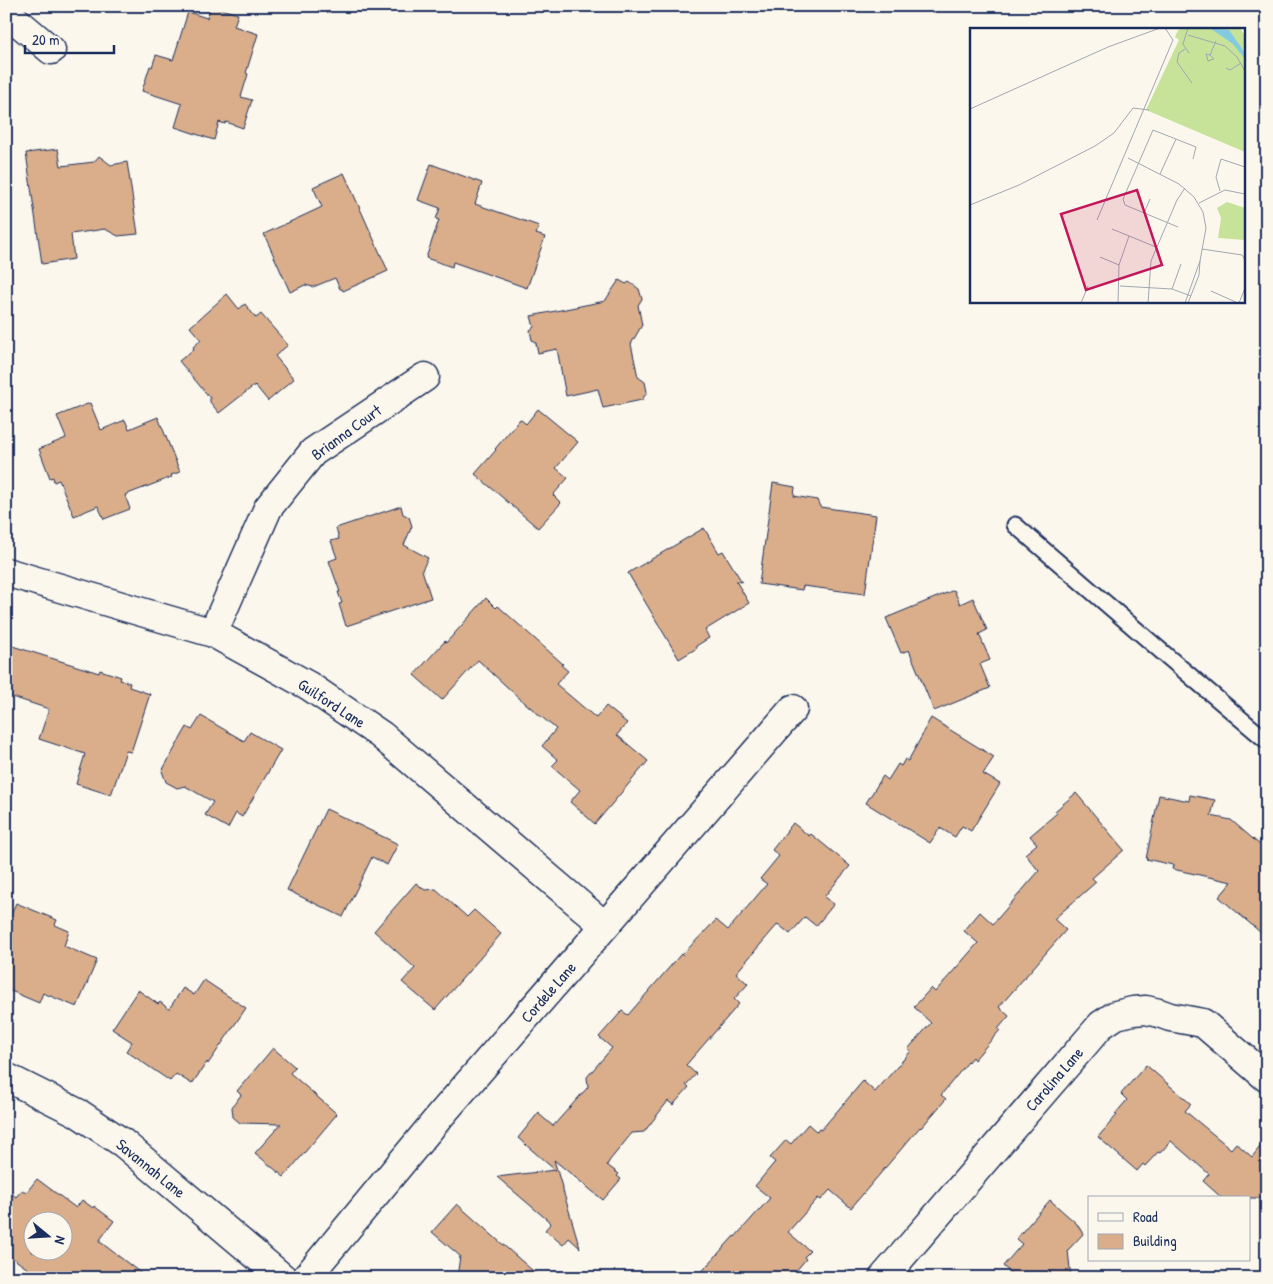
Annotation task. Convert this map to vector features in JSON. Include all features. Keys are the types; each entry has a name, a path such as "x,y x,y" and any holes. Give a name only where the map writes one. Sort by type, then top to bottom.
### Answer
{"street":[{"path":"6,12 51,50"},
{"name":"Brianna Court","path":"213,633 268,508 313,452 425,377"},
{"name":"Guilford Lane","path":"6,572 213,633 309,686 381,735 605,926"},
{"name":"Cordele Lane","path":"306,1278 440,1116 793,709"},
{"name":"Carolina Lane","path":"890,1275 1101,1025 1116,1015 1146,1010 1203,1023 1267,1078"},
{"name":"Savannah Lane","path":"6,1078 78,1112 123,1143 283,1278"}],"lane":[{"path":"1015,524 1267,741"}],"building":[{"path":"211,6 238,14 234,26 258,34 241,97 252,100 243,128 226,122 225,124 219,122 214,140 175,127 182,104 142,91 150,66 152,67 156,55 173,60 188,12 207,18"},
{"path":"58,149 61,166 94,162 99,156 111,165 127,162 138,234 118,236 105,229 71,234 74,259 42,264 26,153"},
{"path":"431,164 482,183 475,204 539,226 536,234 545,237 527,288 453,262 452,267 426,258 439,220 436,219 440,208 418,200"},
{"path":"344,173 388,271 343,291 340,289 335,278 313,287 305,285 290,292 264,234 322,207 313,187"},
{"path":"619,280 626,284 629,282 639,289 642,299 638,305 642,325 631,344 638,377 645,382 647,392 642,400 603,408 598,389 566,396 557,349 538,353 530,330 534,327 531,316 605,301"},
{"path":"227,294 239,309 245,304 256,318 261,314 288,345 275,356 294,379 268,401 255,385 219,413 210,402 210,398 179,361 194,349 193,347 201,340 190,327"},
{"path":"90,403 101,430 125,420 129,429 158,417 180,472 171,475 172,477 125,495 130,509 104,519 98,506 74,516 59,480 54,482 53,477 50,478 39,449 66,438 57,416"},
{"path":"538,409 578,442 556,468 568,478 553,495 561,503 538,528 475,474 520,419 526,424"},
{"path":"773,483 795,487 794,496 817,500 820,507 876,515 865,594 803,586 802,590 759,584"},
{"path":"401,506 403,514 409,517 412,526 404,545 428,558 422,570 431,598 346,626 339,604 342,603 338,592 340,592 329,561 337,558 331,541 339,539 336,528"},
{"path":"704,528 719,553 723,551 742,582 736,581 749,603 705,630 709,638 679,659 628,573"},
{"path":"954,590 960,604 973,598 987,630 979,634 990,660 980,664 990,688 934,711 909,650 901,653 886,618"},
{"path":"486,598 496,608 498,606 563,664 561,665 568,671 556,684 596,718 606,706 627,723 617,735 648,761 595,824 570,802 580,790 552,766 558,760 542,746 556,729 478,660 442,700 414,675 445,641 446,643"},
{"path":"6,644 99,673 100,670 121,677 120,680 130,683 129,687 150,694 131,752 126,751 111,795 76,784 85,754 39,739 49,709 6,695"},
{"path":"201,716 244,741 250,732 281,750 242,817 236,813 228,828 205,815 213,802 185,786 177,788 166,782 162,771 187,727 192,730"},
{"path":"931,718 994,757 983,774 1000,784 971,831 962,826 955,837 940,828 930,843 866,803 883,776 888,780 898,764 901,766 905,759 908,761"},
{"path":"1076,793 1124,850 1092,878 1096,882 1054,919 1066,930 999,1007 1009,1016 998,1029 1000,1030 974,1060 972,1057 941,1095 946,1099 851,1208 830,1190 821,1200 818,1198 788,1232 810,1251 804,1257 806,1259 790,1278 696,1278 770,1198 755,1186 775,1162 770,1158 786,1140 791,1144 808,1124 817,1132 819,1129 821,1130 863,1081 875,1092 911,1051 908,1049 931,1023 914,1007 931,988 935,992 978,943 964,931 980,912 993,924 1039,871 1025,854 1037,844 1030,836 1057,813 1055,811"},
{"path":"1159,795 1189,801 1190,795 1215,800 1211,816 1231,820 1267,851 1267,938 1219,897 1232,882 1172,869 1173,865 1146,859"},
{"path":"326,809 398,844 387,865 372,857 343,917 287,890"},
{"path":"793,823 809,836 811,834 850,866 824,897 834,904 816,926 805,917 790,934 778,924 736,973 748,984 734,999 739,1004 686,1065 696,1074 686,1085 689,1087 673,1105 668,1101 644,1132 632,1133 610,1160 607,1165 619,1174 617,1176 621,1179 603,1200 554,1160 580,1248 569,1238 563,1245 545,1230 551,1223 497,1177 555,1170 518,1138 539,1112 553,1126 588,1087 587,1077 612,1048 599,1037 622,1011 628,1015 681,954 716,920 728,930 767,884 760,879 779,856 772,850"},
{"path":"416,883 425,890 436,889 467,917 474,910 501,934 435,1010 402,982 415,968 374,931"},
{"path":"16,903 57,920 55,925 69,931 64,946 97,960 77,1007 43,993 39,1003 6,989 6,926"},
{"path":"204,980 246,1008 192,1084 176,1074 170,1081 126,1051 132,1042 112,1029 138,990 169,1009 183,988 194,995"},
{"path":"273,1048 295,1067 290,1073 337,1114 284,1177 255,1153 281,1124 240,1123 233,1117 232,1107 241,1095 237,1091"},
{"path":"1146,1065 1191,1104 1185,1111 1231,1149 1236,1143 1252,1157 1267,1138 1267,1198 1220,1196 1203,1181 1209,1174 1171,1141 1160,1153 1158,1152 1145,1166 1143,1164 1137,1171 1098,1137 1127,1100 1121,1094"},
{"path":"37,1179 76,1208 82,1200 93,1208 94,1206 114,1221 99,1241 147,1278 40,1278 6,1253 6,1189 16,1197 22,1190 26,1193"},
{"path":"1050,1200 1077,1224 1083,1234 1068,1250 1071,1278 1016,1278 1003,1266 1022,1244 1016,1239"},
{"path":"457,1204 541,1278 457,1278 460,1256 432,1232"}]}
